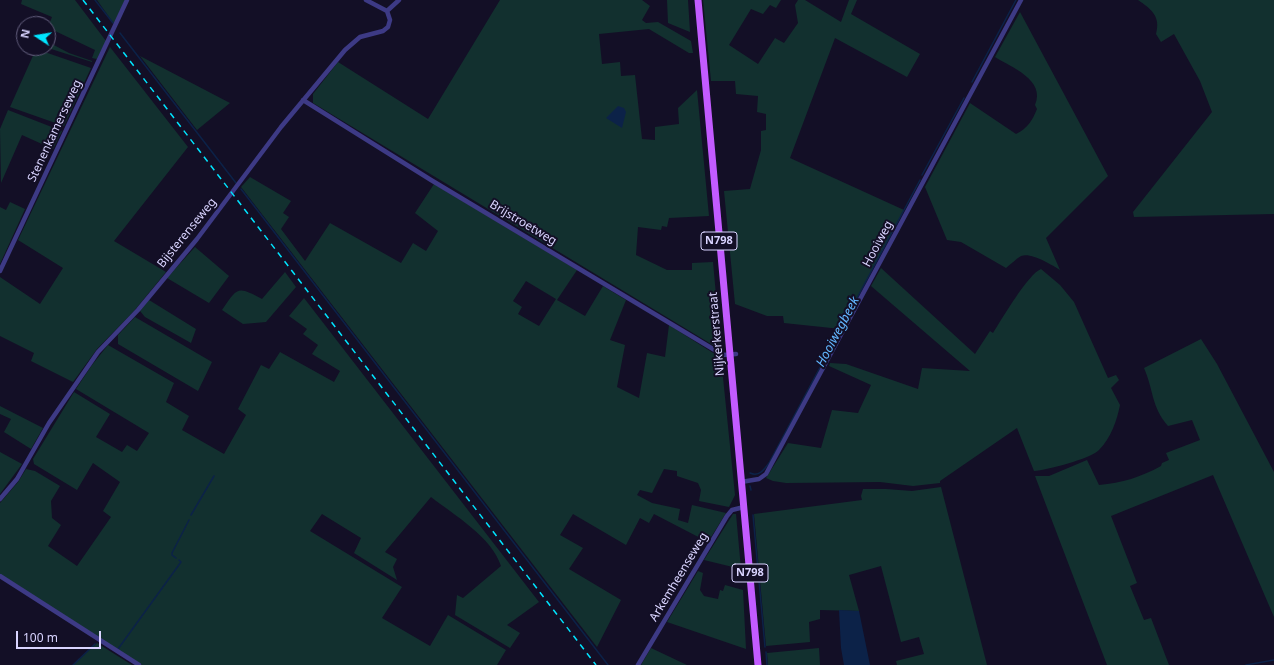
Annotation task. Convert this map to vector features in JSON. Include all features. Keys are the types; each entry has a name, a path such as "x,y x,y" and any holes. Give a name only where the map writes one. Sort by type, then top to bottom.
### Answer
{"main road":[{"name":"Nijkerkerstraat","path":"698,0 733,355 741,482 758,665"}],"street":[{"name":"Stenenkamerseweg","path":"0,271 127,0"},
{"path":"366,0 387,11 399,0"},
{"name":"Hooiweg","path":"741,482 759,479 766,474 1021,0"},
{"name":"Bijsterenseweg","path":"0,499 17,479 49,423 98,352 138,310 197,239 303,100 345,50 356,39 369,33 383,31 388,27 390,20 387,11"},
{"name":"Brijstroetweg","path":"303,100 587,274 723,355 733,355"},
{"name":"Arkemheenseweg","path":"638,665 727,516 732,510 744,507"},
{"path":"0,576 139,665"}],"green space":[{"path":"22,0 75,0 106,41 97,59 92,58 95,50 56,31 56,16 50,16 21,4"},
{"path":"97,0 125,0 114,24"},
{"path":"500,0 642,0 650,6 642,20 646,23 658,22 691,41 693,53 689,53 649,29 599,34 602,64 620,62 621,76 635,75 642,139 655,140 655,127 679,124 678,108 697,90 709,216 669,218 667,227 662,226 661,230 638,227 636,255 667,270 692,270 692,263 713,262 721,350 313,103 313,94 338,62 428,119"},
{"path":"667,0 688,0 690,32 668,23"},
{"path":"703,0 781,0 776,8 770,5 763,14 751,9 729,45 758,64 775,38 784,43 798,23 795,5 798,0 805,0 841,22 849,0 857,0 851,14 920,54 907,77 835,38 790,158 904,210 841,329 784,323 783,316 767,316 735,304 724,191 750,189 761,150 761,131 766,130 766,114 757,112 758,96 736,94 735,81 711,81"},
{"path":"1138,0 1274,0 1274,214 1134,217 1133,212 1212,112 1200,81 1174,34 1161,42 1156,34 1157,22 1154,14"},
{"path":"1020,12 1108,176 1046,238 1060,270 1036,257 1025,255 1019,257 1006,268 961,242 947,240 925,187 970,103 1016,134 1027,127 1033,117 1037,109 1035,105 1037,96 1036,88 1025,75 995,57"},
{"path":"56,46 69,53 92,62 56,51"},
{"path":"110,47 188,147 114,241 166,272 134,311 97,349 73,382 31,361 34,353 0,336 0,277 40,304 63,268 18,240"},
{"path":"33,56 56,56 91,68 64,126 10,107"},
{"path":"140,56 230,103 197,130"},
{"path":"8,110 62,131 53,149 22,135 1,183 0,129"},
{"path":"250,177 291,201 283,213 289,217 281,229 305,261 330,223 401,263 413,243 426,251 438,231 415,213 434,184 577,270 557,300 585,316 603,286 626,300 610,340 625,345 617,387 639,398 647,353 665,357 669,325 721,358 735,495 729,507 699,501 701,490 698,483 677,476 677,471 664,469 652,493 640,490 637,495 652,503 680,509 678,520 688,523 692,505 726,513 708,542 654,514 649,523 640,518 626,545 573,514 560,535 583,548 569,569 621,600 597,647 241,187","holes":["526,281 556,299 539,326 518,314 522,307 513,301"]},
{"path":"10,202 25,209 0,264 0,207 6,210"},
{"path":"195,247 229,276 209,303 167,278"},
{"path":"881,268 975,354 990,331 993,333 1022,288 1029,279 1041,269 1060,285 1074,302 1108,378 1116,375 1119,380 1111,388 1120,405 1113,429 1107,440 1099,450 1087,457 1048,469 1034,471 1017,428 940,481 940,483 913,486 880,482 786,483 773,481 766,478 788,443 821,448 832,410 858,413 871,385 829,366 830,363 846,364 918,389 922,368 970,371 871,286"},
{"path":"285,272 296,287 266,322 243,324 222,310 231,297 239,291 247,292 262,299"},
{"path":"304,298 539,602 507,625 520,633 510,648 455,615 457,595 463,598 501,566 490,546 481,536 431,497 385,552 397,559 393,567 397,580 354,553 361,538 322,514 310,531 402,587 382,618 430,646 448,615 506,650 497,665 142,665 0,574 0,503 18,482 26,469 35,471 60,486 51,501 52,518 61,525 48,546 77,566 111,517 103,511 120,482 93,463 77,490 34,464 33,459 74,392 110,414 96,437 122,452 127,445 137,451 149,433 76,389 108,345 174,383 166,402 189,416 182,430 224,454 246,415 238,409 261,365 269,369 280,352 334,382 340,371 312,354 318,345 303,334 307,329 289,316"},
{"path":"149,300 196,329 191,343 145,317 140,311"},
{"path":"135,317 212,362 198,391 118,344 118,335"},
{"path":"1201,339 1217,364 1274,472 1274,617 1213,475 1111,516 1137,583 1130,586 1144,620 1151,618 1169,665 1107,665 1035,476 1049,476 1087,460 1099,485 1116,483 1154,470 1161,466 1162,463 1169,460 1166,453 1200,440 1192,420 1168,426 1162,419 1158,412 1144,368"},
{"path":"0,406 43,428 31,449 4,432 11,419 0,414"},
{"path":"0,452 22,464 0,494"},
{"path":"941,487 987,665 897,665 896,661 924,654 919,637 901,642 881,566 849,575 859,611 820,610 820,619 809,622 810,642 766,646 754,514 862,500 861,496 863,489 912,491"},
{"path":"733,514 736,514 741,569 704,560"},
{"path":"698,571 703,573 700,590 704,596 718,599 720,590 723,591 725,585 743,590 746,649 667,622"},
{"path":"97,643 132,665 73,665"},
{"path":"651,648 687,665 641,665"},
{"path":"819,648 820,665 768,665 767,653"}],"water":[{"path":"618,106 624,108 626,112 622,128 606,118"},
{"path":"839,610 859,611 870,665 844,665 841,648"}],"waterway":[{"path":"95,0 113,23"},
{"name":"Hooiwegbeek","path":"972,82 1016,0"},
{"path":"120,33 236,183"},
{"name":"Hooiwegbeek","path":"922,175 964,98"},
{"name":"Hooiwegbeek","path":"750,473 759,473 769,463 920,180"},
{"path":"241,189 608,665"},
{"path":"191,515 214,476"},
{"name":"Hooiwegbeek","path":"750,486 751,490"},
{"name":"Hooiwegbeek","path":"753,515 765,647"},
{"path":"176,558 172,555 172,553 189,520"},
{"path":"117,649 181,562 179,560"},
{"path":"73,665 95,644"},
{"name":"Hooiwegbeek","path":"766,652 767,665"},
{"path":"1246,665 1274,660"}],"railway":[{"path":"83,0 596,665"}]}
